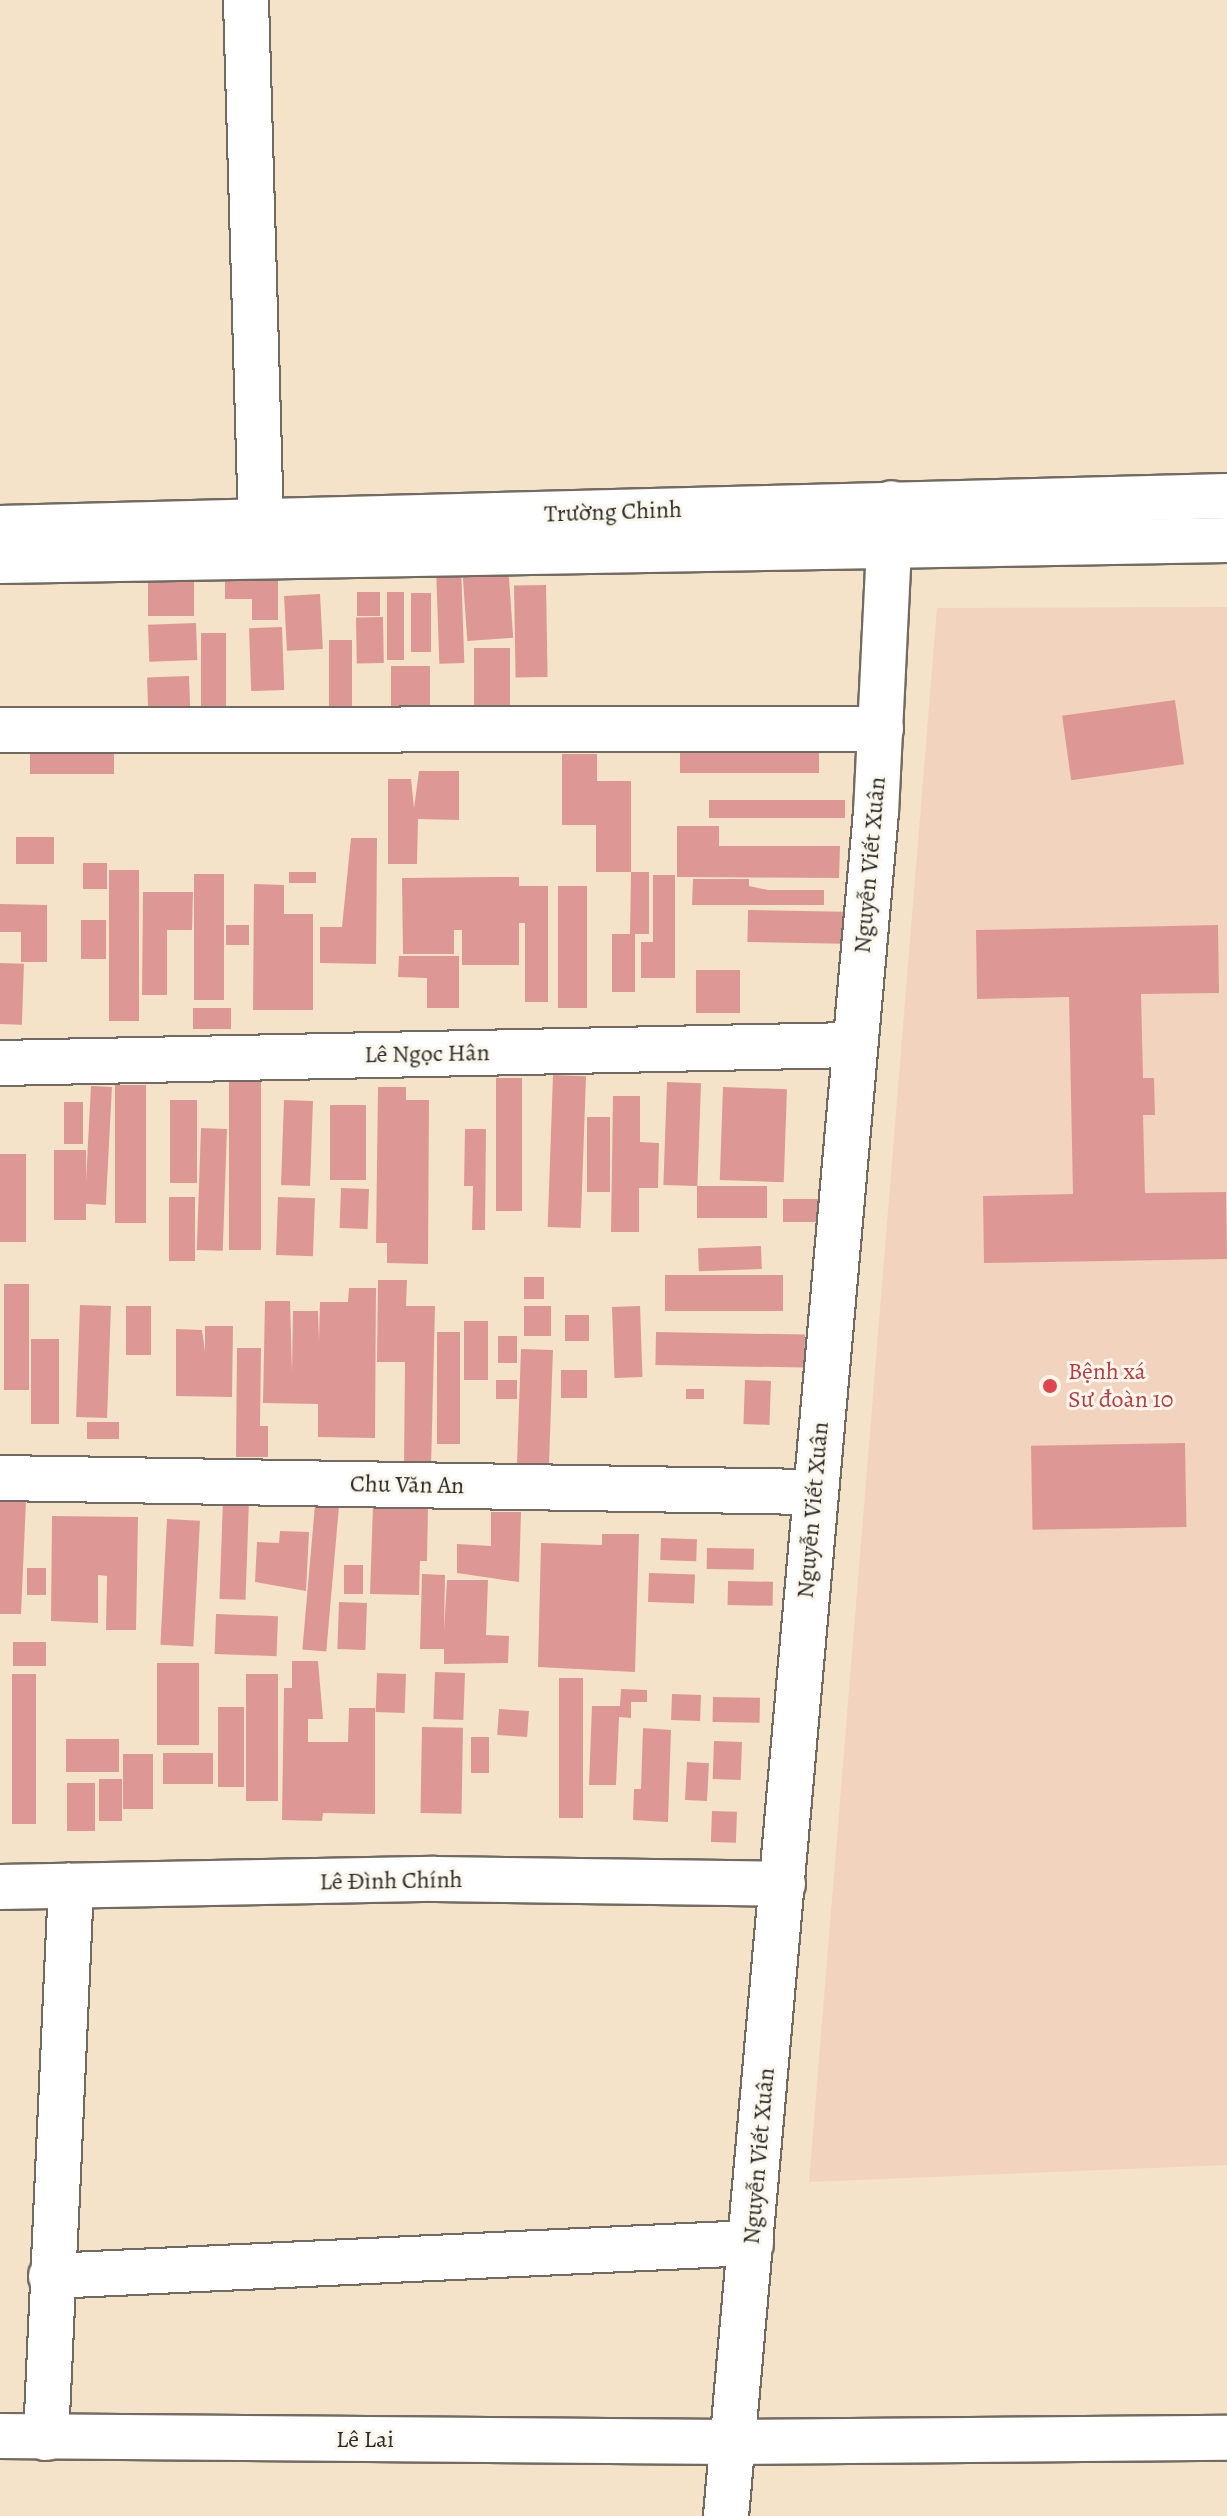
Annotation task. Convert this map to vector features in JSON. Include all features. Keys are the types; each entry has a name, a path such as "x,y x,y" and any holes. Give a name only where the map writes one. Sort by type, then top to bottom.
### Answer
{"street":[{"path":"246,0 261,523"},
{"name":"Trường Chinh","path":"0,528 1227,496"},
{"name":"Nguyễn Viết Xuân","path":"726,2516 730,2442 783,1884 881,729 891,503"},
{"name":"Trường Chinh","path":"0,561 891,549 1227,540"},
{"path":"0,730 881,729"},
{"name":"Lê Ngọc Hân","path":"0,1063 853,1045"},
{"name":"Chu Văn An","path":"0,1478 814,1492"},
{"name":"Lê Đình Chính","path":"0,1887 435,1879 783,1884"},
{"path":"46,2438 71,1886"},
{"path":"51,2276 751,2243"},
{"name":"Lê Lai","path":"0,2436 730,2442 1227,2438"}],"shaded area":[{"name":"Bệnh xá Sư đoàn 10","path":"1227,607 1227,2165 809,2182 937,608"}],"building":[{"path":"507,549 513,638 467,641 461,552"},
{"path":"225,567 278,567 278,620 252,620 252,599 225,599"},
{"path":"461,567 464,663 439,664 436,568"},
{"path":"148,573 194,573 194,616 148,616"},
{"path":"546,585 548,677 516,678 514,586"},
{"path":"357,592 380,592 380,616 357,616"},
{"path":"387,592 404,592 404,660 387,660"},
{"path":"411,593 431,593 431,652 411,652"},
{"path":"320,594 323,649 287,651 284,596"},
{"path":"356,617 383,617 384,663 357,663"},
{"path":"196,623 197,660 149,662 148,625"},
{"path":"282,627 284,690 251,691 249,628"},
{"path":"201,633 226,633 226,714 201,714"},
{"path":"329,640 352,640 352,710 329,710"},
{"path":"474,648 510,648 510,712 474,712"},
{"path":"391,666 430,666 430,708 391,708"},
{"path":"189,676 190,708 148,709 147,677"},
{"path":"1175,700 1184,764 1071,780 1062,716"},
{"path":"680,738 819,747 819,773 680,773"},
{"path":"30,743 114,743 114,774 30,774"},
{"path":"562,754 597,754 597,781 631,781 631,872 596,872 596,825 562,825"},
{"path":"419,771 459,771 459,820 418,819 417,864 388,864 388,779 411,779 414,808"},
{"path":"709,800 845,800 845,818 709,818"},
{"path":"677,826 719,826 719,846 840,846 839,878 677,877"},
{"path":"16,837 54,837 54,864 16,864"},
{"path":"351,838 377,838 376,964 320,963 320,927 342,927"},
{"path":"83,863 107,863 107,889 83,889"},
{"path":"109,870 139,870 139,1021 109,1021"},
{"path":"289,872 316,872 316,883 289,883"},
{"path":"631,872 649,872 649,934 635,934 635,992 612,992 612,934 630,934"},
{"path":"194,874 224,874 224,1000 194,1000"},
{"path":"653,875 675,875 675,978 641,978 641,942 653,942"},
{"path":"519,877 519,886 548,886 548,1002 525,1002 525,923 519,923 519,965 462,965 462,930 454,930 454,954 403,954 402,878"},
{"path":"693,879 749,879 749,886 768,890 824,890 824,905 692,905"},
{"path":"254,884 284,885 284,914 313,914 313,1010 253,1010"},
{"path":"558,886 587,886 587,1008 558,1008"},
{"path":"143,892 193,892 192,930 167,930 167,995 142,995"},
{"path":"0,904 47,905 47,962 21,962 21,932 0,932"},
{"path":"748,910 843,912 842,944 747,942"},
{"path":"81,920 106,920 106,959 81,959"},
{"path":"226,925 249,925 249,945 226,945"},
{"path":"1218,925 1219,993 1141,994 1143,1078 1154,1078 1155,1115 1143,1115 1145,1193 1226,1192 1227,1259 984,1263 983,1196 1073,1194 1069,997 977,999 976,930"},
{"path":"399,956 459,956 459,1008 427,1008 427,978 398,977"},
{"path":"0,963 24,964 22,1025 0,1024"},
{"path":"696,970 740,970 740,1013 696,1013"},
{"path":"193,1008 231,1008 231,1029 193,1029"},
{"path":"553,1075 586,1076 581,1228 548,1227"},
{"path":"496,1078 522,1078 522,1211 496,1211"},
{"path":"229,1082 261,1082 261,1250 229,1250"},
{"path":"667,1082 701,1083 697,1186 663,1185"},
{"path":"115,1085 146,1085 146,1223 115,1223"},
{"path":"91,1086 112,1087 106,1205 85,1204"},
{"path":"378,1087 406,1087 406,1100 429,1100 428,1264 387,1263 387,1243 376,1243"},
{"path":"723,1087 787,1089 784,1182 720,1180"},
{"path":"613,1096 640,1096 640,1142 659,1143 658,1188 639,1188 639,1232 611,1232"},
{"path":"170,1100 197,1100 197,1183 170,1183"},
{"path":"284,1100 313,1101 310,1186 281,1185"},
{"path":"64,1102 83,1102 83,1144 64,1144"},
{"path":"330,1105 366,1105 366,1180 330,1180"},
{"path":"587,1117 610,1117 610,1192 587,1192"},
{"path":"201,1128 227,1129 223,1251 197,1250"},
{"path":"465,1129 486,1129 485,1230 472,1230 473,1186 464,1186"},
{"path":"54,1150 86,1150 86,1220 54,1220"},
{"path":"0,1154 26,1154 26,1242 0,1242"},
{"path":"697,1186 767,1186 767,1218 697,1218"},
{"path":"341,1188 369,1189 368,1229 340,1228"},
{"path":"169,1197 195,1197 195,1261 169,1261"},
{"path":"278,1197 315,1198 313,1256 276,1255"},
{"path":"783,1199 819,1199 819,1222 783,1222"},
{"path":"761,1246 762,1269 699,1271 698,1248"},
{"path":"665,1275 783,1275 783,1311 665,1311"},
{"path":"524,1277 544,1277 544,1299 524,1299"},
{"path":"378,1280 407,1280 406,1306 435,1306 431,1468 404,1468 405,1362 377,1362"},
{"path":"4,1284 29,1284 29,1390 4,1390"},
{"path":"349,1288 376,1288 375,1438 318,1437 318,1404 263,1403 265,1301 290,1301 292,1373 293,1311 318,1311 319,1341 320,1302 348,1302"},
{"path":"80,1305 111,1306 107,1418 76,1417"},
{"path":"126,1306 151,1306 151,1355 126,1355"},
{"path":"524,1306 551,1306 551,1336 524,1336"},
{"path":"640,1306 642,1377 614,1378 612,1307"},
{"path":"565,1315 589,1315 589,1341 565,1341"},
{"path":"464,1321 488,1321 488,1380 464,1380"},
{"path":"205,1326 233,1326 232,1397 176,1396 176,1329 202,1330 205,1352"},
{"path":"437,1332 460,1332 460,1444 437,1444"},
{"path":"656,1332 805,1335 804,1368 655,1365"},
{"path":"498,1336 517,1336 517,1363 498,1363"},
{"path":"31,1339 59,1339 59,1424 31,1424"},
{"path":"237,1348 261,1348 260,1426 268,1426 268,1457 236,1457"},
{"path":"521,1349 553,1350 549,1468 517,1467"},
{"path":"561,1370 587,1370 587,1398 561,1398"},
{"path":"496,1380 517,1380 517,1399 496,1399"},
{"path":"745,1380 771,1381 769,1425 743,1424"},
{"path":"686,1389 704,1389 704,1399 686,1399"},
{"path":"87,1422 119,1422 119,1439 87,1439"},
{"path":"1185,1443 1186,1527 1032,1530 1031,1446"},
{"path":"223,1499 249,1500 245,1600 220,1599"},
{"path":"0,1500 26,1500 21,1614 0,1614"},
{"path":"315,1505 339,1507 326,1652 302,1649"},
{"path":"373,1505 428,1506 427,1561 420,1561 419,1595 370,1594"},
{"path":"491,1512 521,1512 519,1582 457,1573 457,1544 491,1546"},
{"path":"52,1516 138,1517 136,1630 106,1630 107,1576 98,1575 98,1623 51,1621"},
{"path":"167,1519 200,1521 193,1647 160,1645"},
{"path":"280,1531 309,1532 306,1591 255,1582 257,1542 279,1543"},
{"path":"602,1534 639,1534 635,1672 538,1667 541,1543 602,1545"},
{"path":"661,1538 697,1539 696,1561 660,1560"},
{"path":"707,1548 754,1549 754,1570 707,1569"},
{"path":"344,1565 363,1565 363,1594 344,1594"},
{"path":"27,1568 46,1568 46,1595 27,1595"},
{"path":"649,1573 695,1575 694,1604 648,1602"},
{"path":"422,1574 445,1575 444,1631 447,1580 488,1580 486,1635 509,1636 508,1663 444,1664 444,1649 420,1649"},
{"path":"728,1581 773,1582 773,1606 728,1605"},
{"path":"339,1602 367,1603 365,1650 337,1649"},
{"path":"216,1614 278,1616 277,1656 215,1654"},
{"path":"13,1642 46,1642 46,1666 13,1666"},
{"path":"292,1661 318,1661 323,1719 308,1719 308,1742 348,1742 349,1708 375,1708 375,1814 323,1813 322,1821 282,1820 284,1688 292,1688"},
{"path":"157,1663 199,1663 199,1745 157,1745"},
{"path":"435,1672 465,1673 463,1720 433,1719"},
{"path":"377,1673 406,1674 405,1713 376,1712"},
{"path":"12,1674 36,1674 36,1824 12,1824"},
{"path":"246,1674 278,1674 278,1801 246,1801"},
{"path":"559,1678 583,1678 583,1818 559,1818"},
{"path":"621,1689 647,1690 647,1702 631,1702 631,1718 619,1717 616,1785 589,1785 592,1706 620,1706"},
{"path":"672,1694 701,1695 700,1721 671,1720"},
{"path":"713,1697 760,1698 760,1723 713,1722"},
{"path":"218,1707 244,1707 244,1787 218,1787"},
{"path":"499,1709 529,1711 527,1737 497,1735"},
{"path":"422,1727 463,1728 461,1814 420,1813"},
{"path":"643,1728 671,1730 668,1822 633,1820 634,1789 641,1789"},
{"path":"471,1737 489,1737 489,1773 471,1773"},
{"path":"66,1739 119,1739 119,1772 66,1772"},
{"path":"714,1741 742,1742 741,1780 713,1779"},
{"path":"163,1753 213,1753 213,1784 163,1784"},
{"path":"123,1754 153,1754 153,1809 123,1809"},
{"path":"687,1762 709,1763 707,1801 685,1800"},
{"path":"99,1779 122,1779 122,1821 99,1821"},
{"path":"67,1783 95,1783 95,1831 67,1831"},
{"path":"712,1811 737,1812 736,1843 711,1842"}],"place":[{"name":"Bệnh xá Sư đoàn 10","path":"1050,1386"}]}
